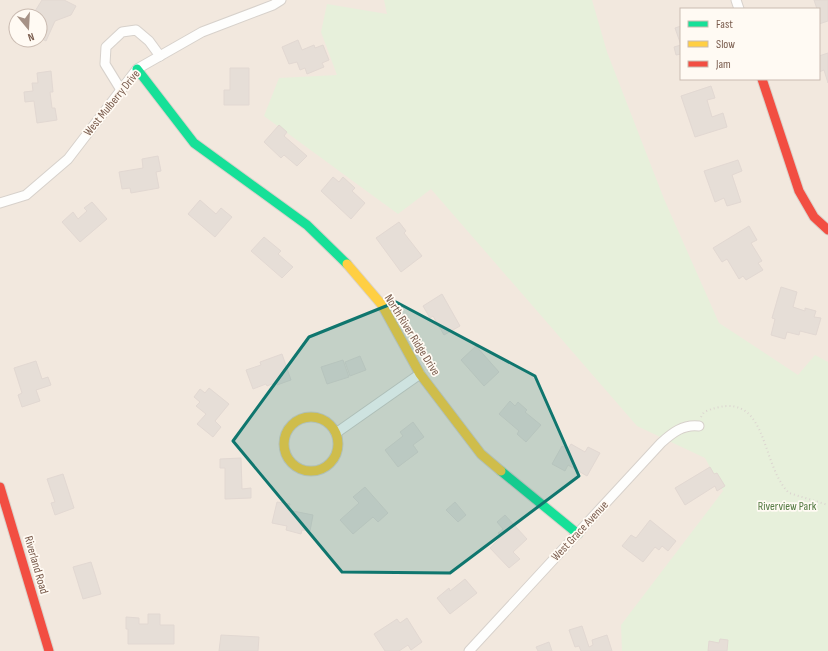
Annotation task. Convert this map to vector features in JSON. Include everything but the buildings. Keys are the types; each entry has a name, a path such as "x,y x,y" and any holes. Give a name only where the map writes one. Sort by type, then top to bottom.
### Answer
{"street":[{"name":"West Mulberry Drive","path":"0,203 26,195 68,159 137,69 202,32 273,5 281,0"},
{"path":"121,90 105,64 106,47 122,32 136,30 149,41 160,56"},
{"name":"North River Ridge Drive","path":"137,69 194,143 307,226 350,267 382,305 420,374 481,454 578,534"},
{"path":"762,80 799,191 814,217 828,230"},
{"path":"336,433 420,374"},
{"path":"316,417 324,420 332,426 336,433 338,447 334,460 320,471 302,471 288,460 284,451 283,442 290,426 298,420 316,417"},
{"name":"West Grace Avenue","path":"469,651 665,440 684,427 699,426"},
{"name":"Riverland Road","path":"0,487 4,512 49,651"}],"path":[{"path":"699,426 704,412 716,407 724,405 743,409 750,413 764,441 778,478 785,489 789,493 828,505"}],"highlighted area":[{"path":"396,302 535,376 579,476 450,573 342,572 233,441 309,337"}],"shaded area":[{"path":"0,0 828,0 828,488 796,651 0,651"}],"green space":[{"name":"Riverview Park","path":"384,0 592,0 607,52 664,199 719,323 798,375 815,355 828,362 828,651 622,651 621,625 723,491 705,458 637,426 431,189 398,214 264,116 279,78 337,75 321,32 327,4 387,14"}],"traffic: fast":[{"path":"137,69 194,143 307,225 347,264"},
{"path":"501,471 578,534"}],"traffic: slow":[{"path":"347,264 382,305 420,374 481,454 501,471"},
{"path":"306,417 316,417 326,421 334,429 338,439 338,444 338,449 334,459 326,467 316,471 306,471 296,467 288,459 284,449 284,439 288,429 296,421 306,417"}],"traffic: jam":[{"path":"762,80 799,191 814,217 828,230"},
{"path":"0,487 49,651"}]}
